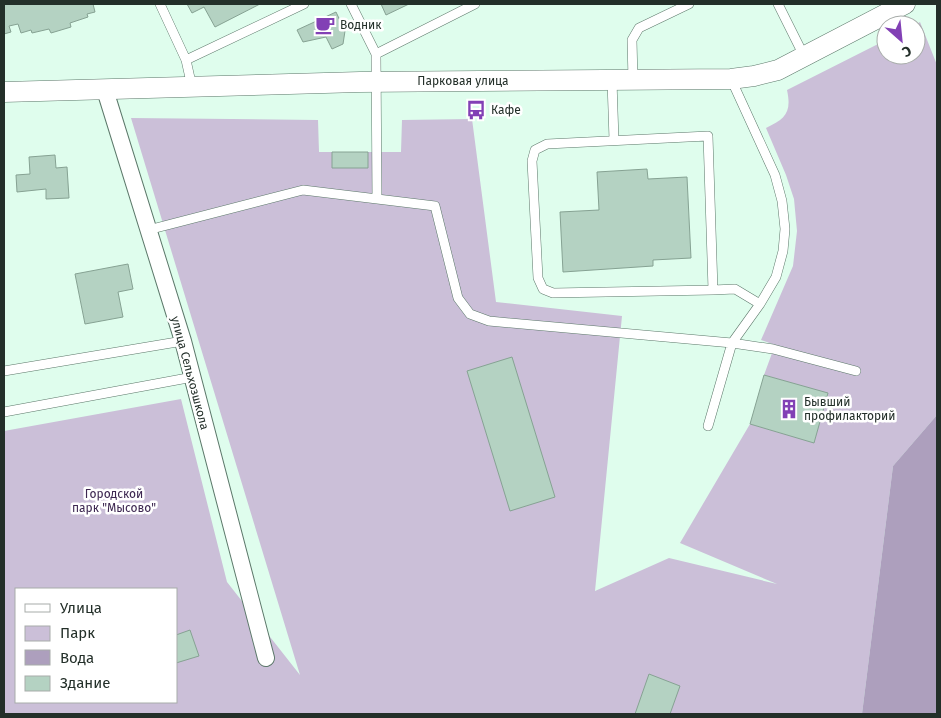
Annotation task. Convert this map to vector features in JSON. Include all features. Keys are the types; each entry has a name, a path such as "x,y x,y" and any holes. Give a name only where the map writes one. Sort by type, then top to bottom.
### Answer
{"street":[{"name":"Парковая улица","path":"4,92 376,82 731,79 778,70 905,4"},
{"name":"улица Сельхозшкола","path":"105,90 183,341 266,658"}],"lane":[{"path":"160,4 186,60 192,87"},
{"path":"186,60 304,4"},
{"path":"351,4 376,54 377,199"},
{"path":"376,54 475,4"},
{"path":"633,80 632,40 639,28 689,4"},
{"path":"778,4 804,56"},
{"path":"708,426 732,343 760,304 776,277 783,251 785,228 782,201 775,175 731,79"},
{"path":"612,80 614,140"},
{"path":"713,290 708,136 547,144 535,150 532,161 538,278 543,289 553,293 713,290 735,289 760,304"},
{"path":"148,230 303,190 435,206 458,298 470,314 480,318 489,321 732,343 773,350 856,372"},
{"path":"4,371 183,341"},
{"path":"4,412 192,377"}],"green space":[{"name":"Городской парк \"Мысово\"","path":"926,37 937,65 937,415 893,466 862,714 4,714 4,431 181,399 227,582 300,675 131,118 318,120 319,152 401,152 402,120 472,119 496,302 622,316 595,591 669,558 777,584 680,543 750,424 814,442 828,394 764,375 775,345 761,340 793,266 797,231 794,199 766,128 778,122 786,114 788,110 787,90 876,45 876,65 926,65"}],"water":[{"path":"937,415 937,714 862,714 893,466"}],"building":[{"path":"4,4 93,4 95,12 87,14 88,17 70,23 71,27 51,33 49,29 32,33 31,30 21,33 18,24 9,26 11,32 4,34"},
{"path":"187,4 260,4 215,27 204,7 192,13"},
{"path":"381,4 409,4 386,15"},
{"name":"Водник","path":"336,12 345,31 343,44 332,49 326,37 303,42 297,30"},
{"path":"332,152 368,152 368,168 332,168"},
{"path":"55,155 56,168 67,167 69,198 46,199 46,189 17,192 16,175 30,174 29,157"},
{"path":"647,169 648,179 687,177 691,258 653,260 653,266 563,272 560,212 599,210 597,172"},
{"path":"128,264 133,289 118,292 123,317 85,324 75,274"},
{"path":"512,357 555,497 510,511 467,371"},
{"name":"Бывший профилакторий","path":"764,375 828,393 814,443 750,424"},
{"path":"190,630 199,656 178,662 178,634"},
{"path":"649,674 680,686 670,714 635,714"}],"place":[{"name":"Водник","path":"325,25"},
{"name":"Кафе","path":"476,110"},
{"name":"Бывший профилакторий","path":"789,409"}]}
